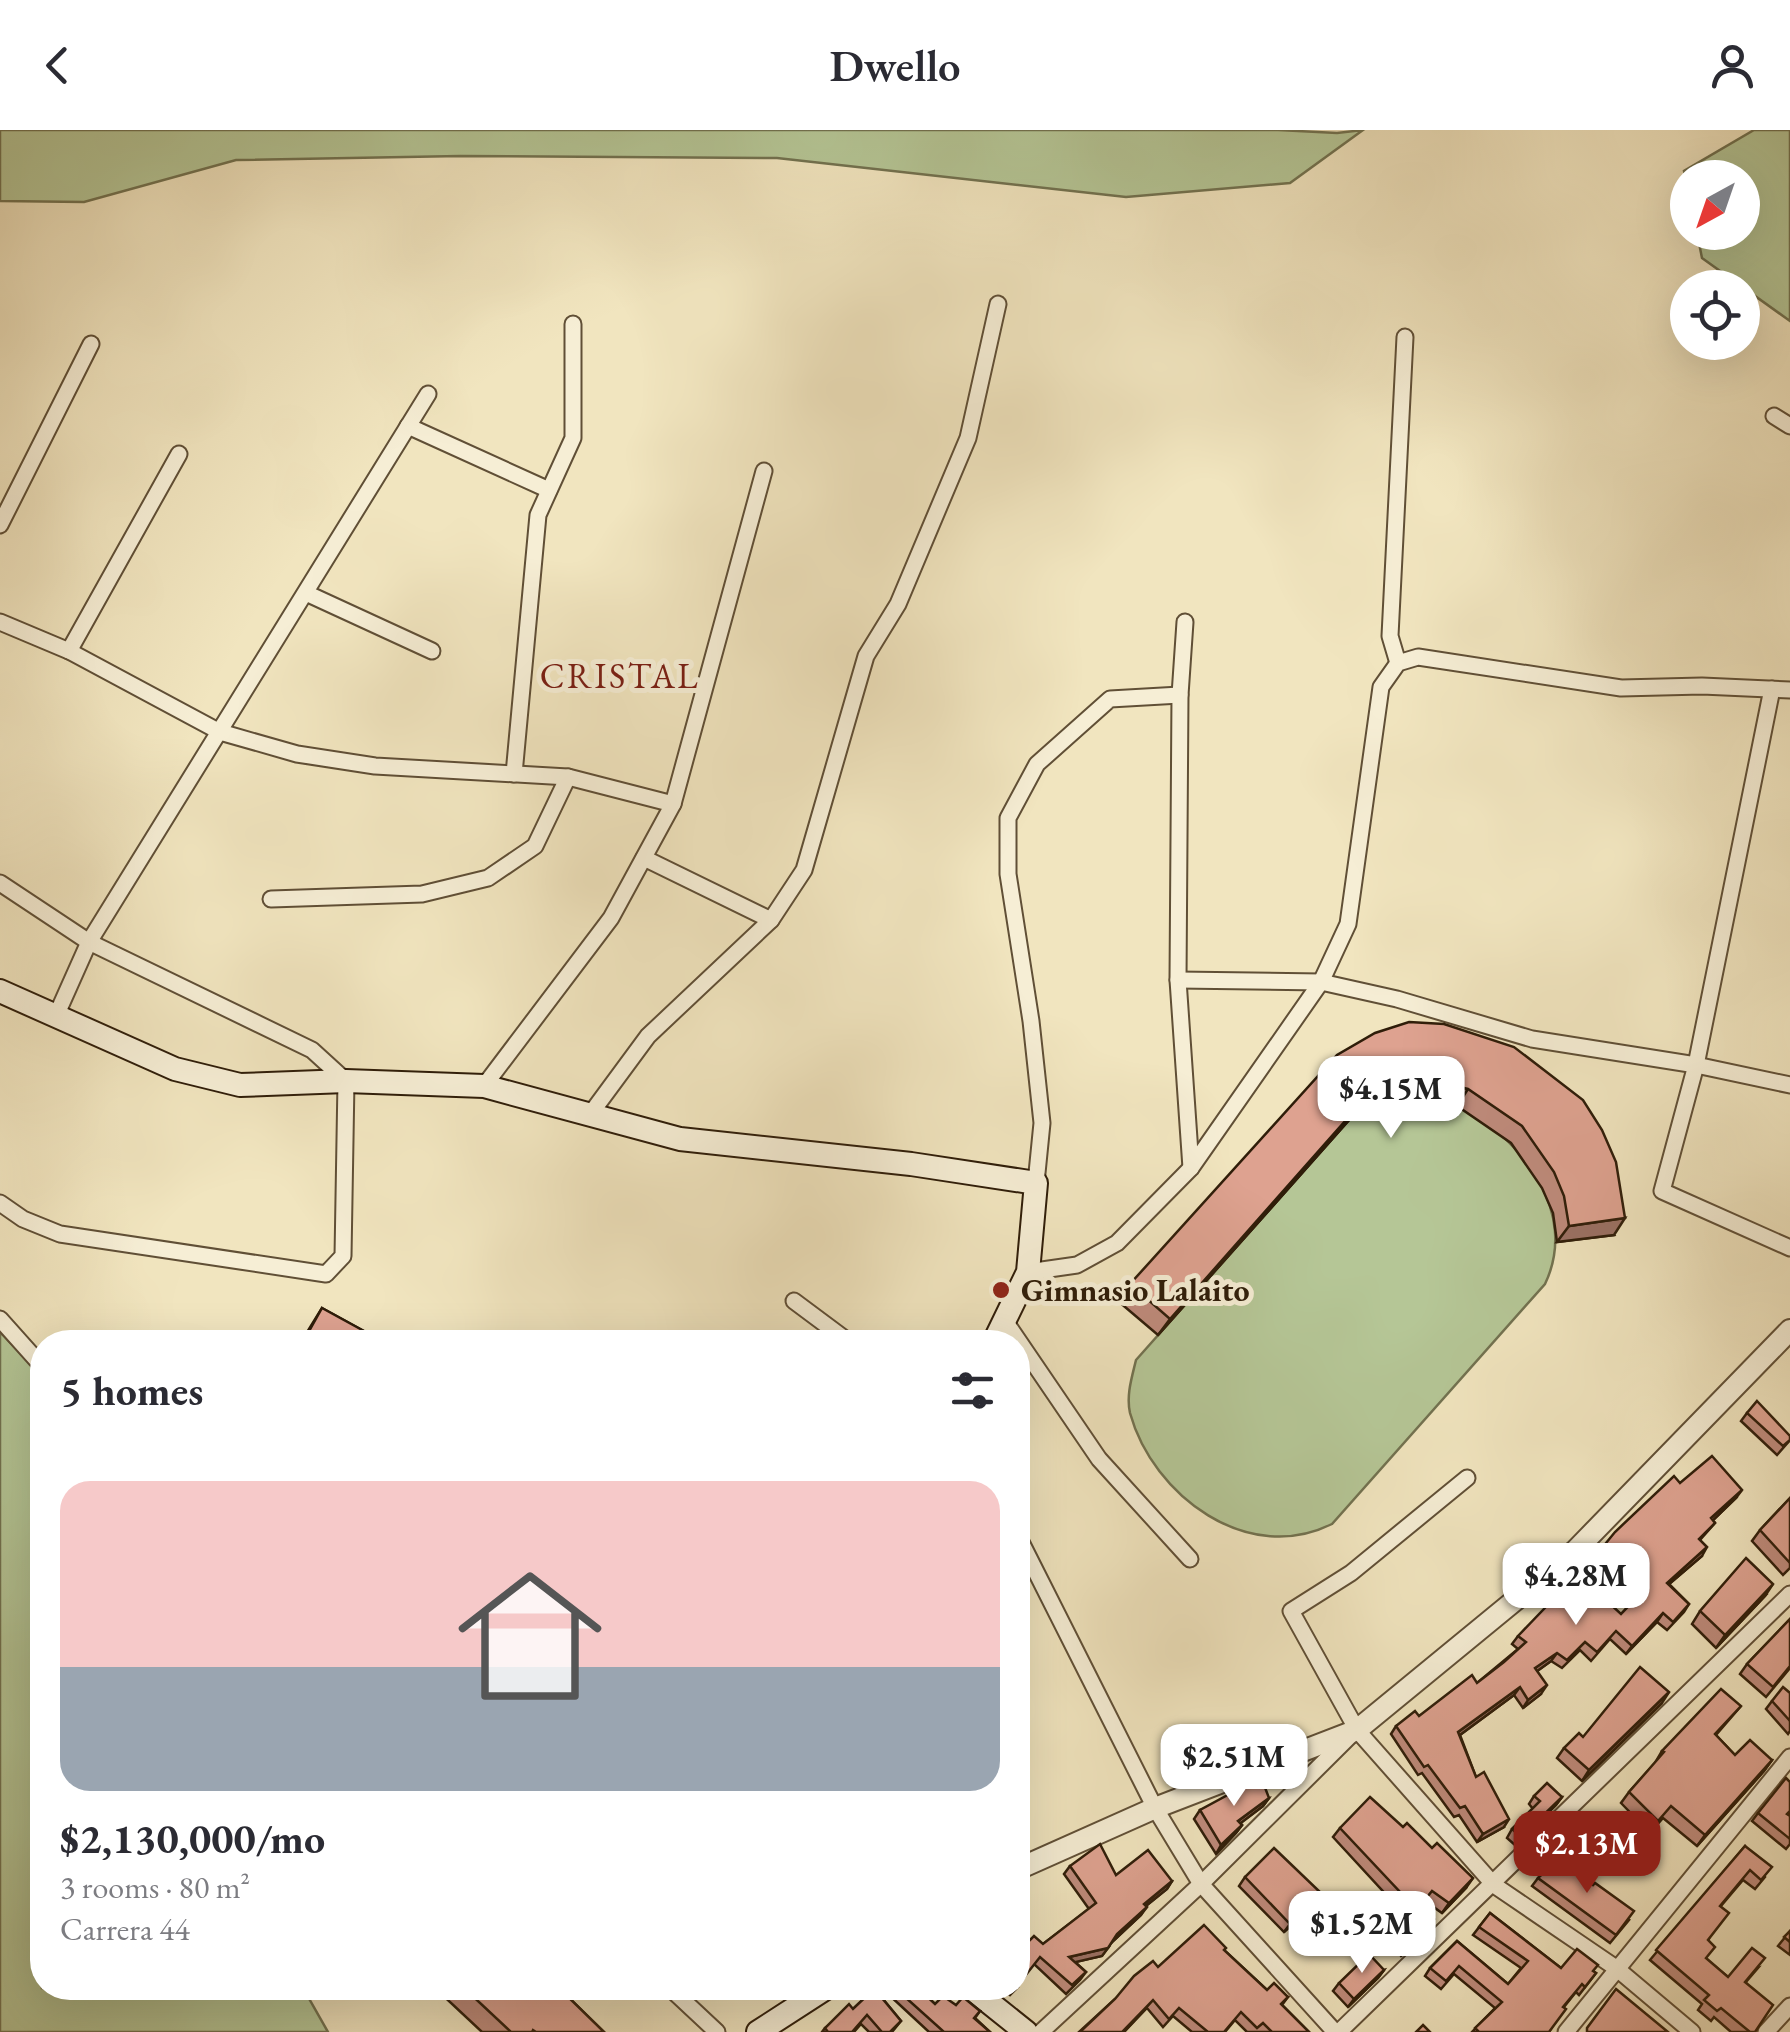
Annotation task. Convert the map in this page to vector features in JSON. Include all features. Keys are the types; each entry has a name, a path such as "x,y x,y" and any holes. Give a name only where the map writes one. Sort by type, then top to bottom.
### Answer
{"main road":[{"path":"0,991 175,1069 240,1086 346,1081 484,1086 680,1139 911,1164 1036,1183 1028,1272 998,1330"},
{"path":"758,2032 807,2000"},
{"path":"986,2000 1026,2032"}],"street":[{"path":"589,1116 648,1036 771,920 804,870 866,656 898,604 968,438 998,304"},
{"path":"514,774 538,515 572,438 572,324"},
{"path":"1398,663 1390,636 1405,337"},
{"path":"0,524 91,344"},
{"path":"56,1016 89,942 428,394"},
{"path":"1774,416 1790,426"},
{"path":"408,426 550,490"},
{"path":"70,651 178,454"},
{"path":"484,1086 611,918 673,804 764,472"},
{"path":"306,593 432,651"},
{"path":"0,622 70,651 220,732 297,754 375,766 568,776 673,804"},
{"path":"1186,622 1180,694 1178,980 1192,1168"},
{"path":"1028,1272 1077,1265 1117,1243 1192,1168 1321,982 1348,924 1381,687 1398,663 1418,657 1621,688 1790,690"},
{"path":"1772,688 1696,1064 1662,1191 1790,1248"},
{"path":"1036,1183 1042,1123 1008,874 1008,818 1037,764 1110,698 1180,694"},
{"path":"271,899 422,894 488,878 535,846 568,776"},
{"path":"644,858 771,920"},
{"path":"0,883 89,942 312,1050 346,1081 343,1256 326,1274 60,1234 24,1220 0,1202"},
{"path":"1178,980 1321,982 1396,999 1532,1039 1696,1064 1790,1086"},
{"path":"794,1301 834,1330"},
{"path":"1003,1318 1011,1330"},
{"path":"0,1319 30,1353"},
{"path":"1041,2032 1201,1884 1357,1730 1575,1552 1790,1330"},
{"path":"1030,1358 1099,1459 1190,1559"},
{"path":"1468,1478 1351,1573 1291,1611 1357,1730 1494,1884 1616,1968 1692,2032"},
{"path":"1030,1560 1155,1808 1201,1884 1337,2032 1790,1594"},
{"path":"1030,1864 1155,1808 1357,1730"},
{"path":"1566,2032 1790,1757"},
{"path":"683,2000 717,2032"},
{"path":"1766,2032 1790,2006"}],"green space":[{"path":"0,130 1363,130 1290,183 1126,197 777,158 460,156 236,160 84,202 0,201"},
{"path":"1754,130 1790,130 1790,321 1760,300 1760,270 1719,270 1702,258 1700,250 1760,250 1760,160 1703,160"},
{"path":"1415,1095 1460,1107 1505,1138 1524,1158 1550,1205 1555,1231 1554,1257 1545,1284 1332,1524 1300,1535 1268,1536 1237,1529 1182,1496 1159,1471 1142,1443 1129,1406 1136,1360 1350,1119 1369,1105"},
{"path":"0,1332 30,1363 30,2000 310,2000 328,2032 0,2032"}],"building":[{"path":"1409,1022 1444,1024 1514,1047 1583,1100 1616,1162 1625,1218 1569,1226 1564,1196 1554,1172 1522,1126 1468,1089 1426,1079 1381,1088 1362,1102 1170,1319 1130,1284 1337,1055 1375,1033"},
{"path":"322,1308 362,1330 310,1330"},
{"path":"1757,1401 1790,1436 1783,1446 1747,1413"},
{"path":"1712,1456 1742,1490 1711,1518 1715,1523 1699,1539 1707,1547 1667,1583 1689,1604 1673,1622 1663,1613 1632,1646 1616,1631 1597,1652 1585,1642 1567,1660 1557,1653 1535,1668 1547,1685 1528,1700 1520,1687 1458,1732 1476,1777 1484,1772 1509,1819 1483,1834 1465,1806 1460,1808 1428,1765 1424,1767 1396,1726 1415,1711 1419,1716 1472,1675 1477,1683 1504,1662 1526,1642 1518,1636 1580,1576 1621,1614 1642,1592 1597,1554 1674,1476 1680,1483"},
{"path":"1790,1498 1790,1563 1760,1530"},
{"path":"1746,1558 1773,1584 1725,1635 1700,1611"},
{"path":"1790,1619 1790,1666 1773,1687 1747,1664"},
{"path":"1640,1667 1669,1692 1589,1770 1564,1748 1579,1733 1583,1737"},
{"path":"1783,1687 1790,1693 1790,1721 1772,1701"},
{"path":"1721,1689 1741,1706 1715,1734 1735,1755 1750,1740 1772,1760 1705,1835 1671,1806 1658,1821 1629,1792"},
{"path":"1261,1777 1269,1798 1238,1821 1242,1825 1221,1845 1200,1810"},
{"path":"1786,1778 1790,1782 1790,1839 1758,1813"},
{"path":"1547,1783 1562,1797 1521,1837 1512,1829 1540,1801 1534,1796"},
{"path":"1370,1797 1403,1827 1407,1823 1432,1848 1437,1843 1473,1878 1449,1903 1432,1891 1419,1907 1434,1919 1408,1946 1379,1911 1400,1892 1340,1828"},
{"path":"1100,1844 1116,1875 1148,1850 1172,1881 1144,1904 1147,1907 1117,1934 1108,1948 1069,1957 1086,1972 1072,1985 1040,1957 1030,1970 1030,1940 1034,1936 1043,1944 1096,1903 1070,1866"},
{"path":"1745,1846 1772,1867 1761,1880 1750,1870 1720,1906 1729,1913 1708,1940 1715,1947 1706,1958 1728,1977 1752,1948 1765,1958 1745,1982 1773,2005 1755,2032 1721,2008 1717,2011 1704,2000 1709,1995 1656,1950"},
{"path":"1274,1848 1321,1893 1290,1924 1245,1877"},
{"path":"1560,1857 1593,1885 1634,1911 1616,1935 1538,1878"},
{"path":"1490,1913 1561,1968 1577,1949 1598,1965 1585,1987 1582,1984 1563,2007 1566,2009 1549,2032 1479,2032 1475,2028 1502,2002 1459,1966 1446,1981 1430,1968 1457,1941 1508,1984 1528,1961 1479,1927"},
{"path":"1204,1925 1224,1950 1267,1990 1274,1983 1288,1997 1281,2004 1309,2032 1272,2032 1263,2023 1257,2028 1241,2012 1224,2032 1208,2032 1179,2008 1169,2019 1153,2000 1122,2032 1080,2032 1134,1976 1153,1961 1158,1967"},
{"path":"1369,1954 1384,1970 1354,1999 1339,1983"},
{"path":"1616,1989 1668,2032 1587,2032"},
{"path":"477,2000 571,2000 604,2032 533,2030 511,2032"},
{"path":"862,2000 884,2000 901,2021 890,2032 882,2032 867,2015 852,2032 828,2032 825,2028 849,2004 853,2009"},
{"path":"908,2000 931,2000 935,2004 949,2000 956,2005 967,2000 980,2011 974,2018 990,2032 944,2032"}],"place":[{"name":"Gimnasio Lalaito","path":"1001,1290"}],"district":[{"name":"CRISTAL","path":"620,675"}]}
